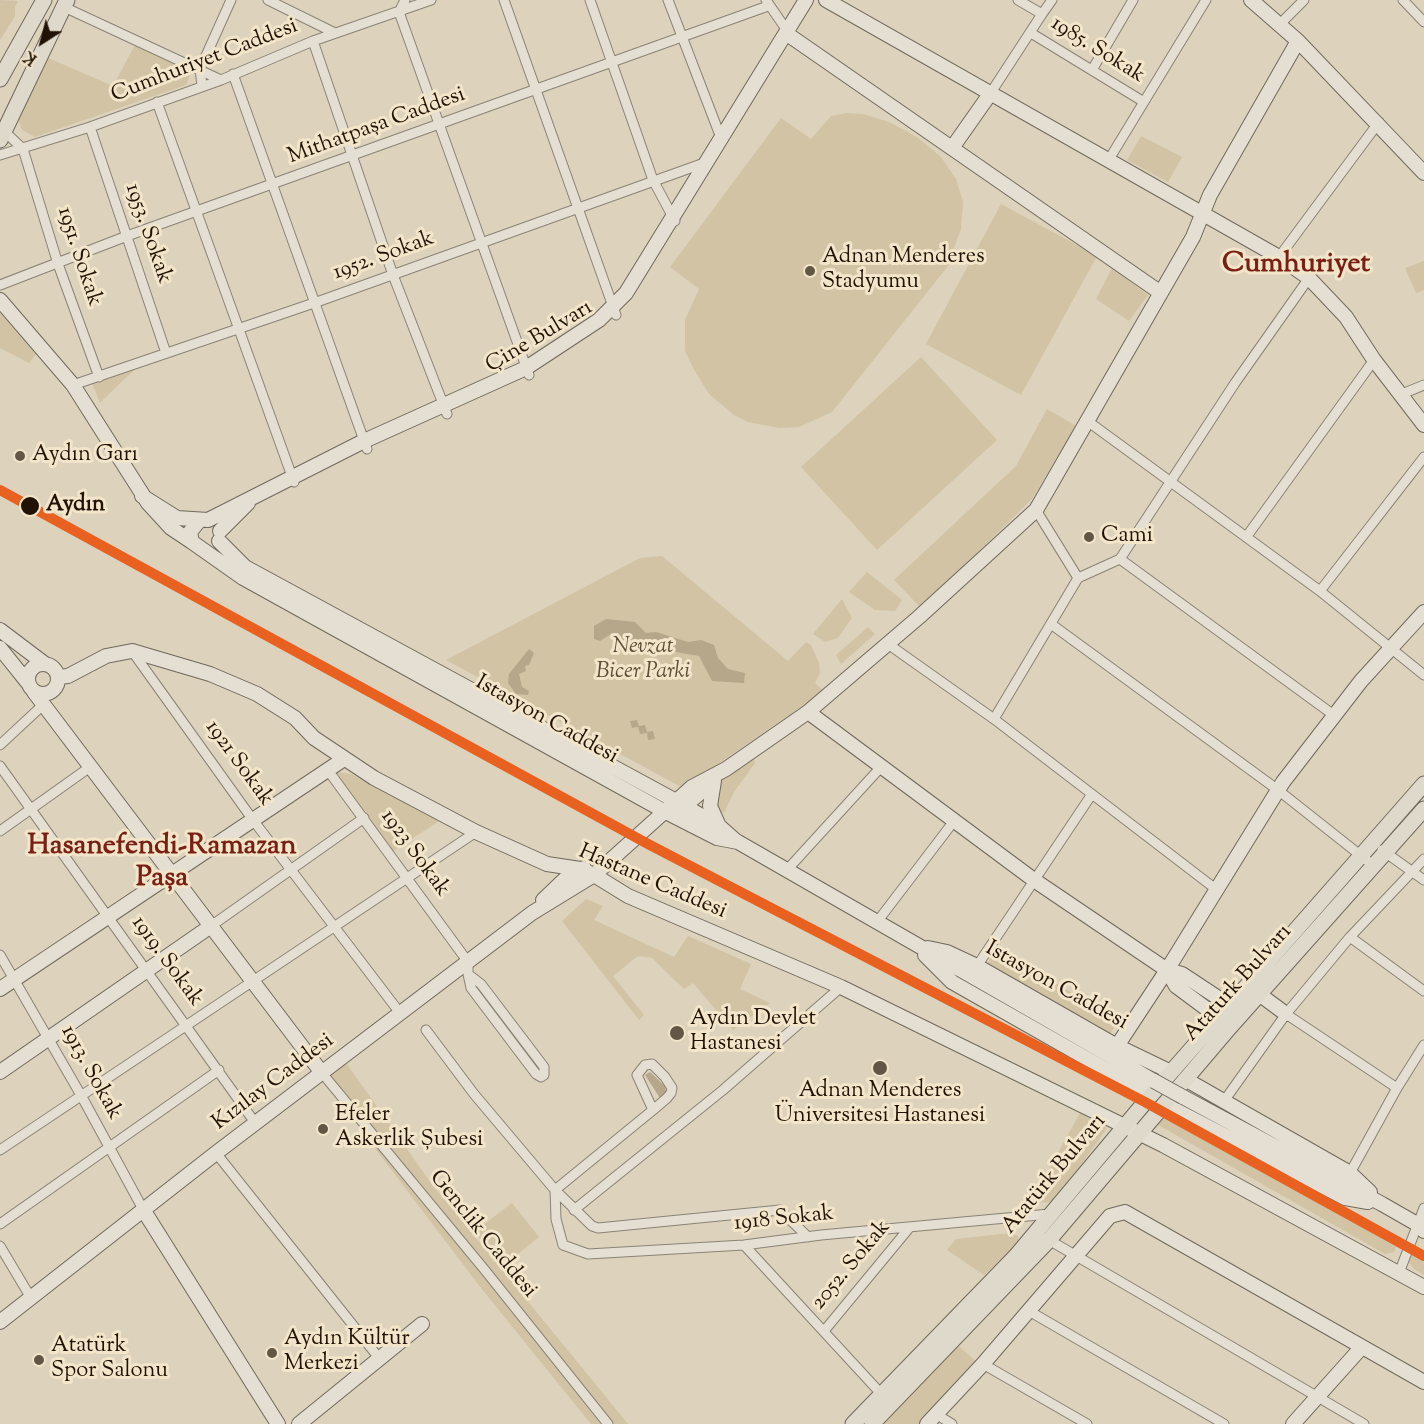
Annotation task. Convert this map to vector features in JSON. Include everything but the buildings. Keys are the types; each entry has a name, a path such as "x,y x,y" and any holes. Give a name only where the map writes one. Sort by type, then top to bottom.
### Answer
{"main road":[{"path":"0,79 44,0"},
{"path":"2,133 65,3"},
{"path":"1236,1009 1361,856 1424,784"},
{"path":"1374,866 1424,808"},
{"name":"Ataturk Bulvarı","path":"1178,1075 1236,1009 1259,994 1374,866"},
{"name":"Atatürk Bulvarı","path":"872,1424 887,1399 1016,1256 1057,1219 1132,1130 1156,1093 1178,1075"},
{"name":"Atatürk Bulvarı","path":"853,1424 887,1399 1049,1240 1057,1219"}],"street":[{"path":"202,86 200,69 231,0"},
{"path":"268,0 335,33"},
{"path":"405,0 399,12 527,371"},
{"name":"Cumhuriyet Caddesi","path":"0,155 90,128 221,80 313,41 431,0"},
{"path":"504,0 614,311"},
{"path":"590,0 653,180 674,220"},
{"path":"668,0 721,138"},
{"name":"Çine Bulvarı","path":"674,220 788,34 806,0"},
{"name":"Çine Bulvarı","path":"203,520 527,371 601,329 614,311 632,297 721,138 788,34 813,0"},
{"path":"826,0 1279,256 1309,278 1346,317 1374,360 1424,425"},
{"path":"1018,0 1042,14"},
{"path":"952,148 1052,0"},
{"path":"1092,70 1133,0"},
{"path":"1108,161 1206,0"},
{"path":"1251,0 1298,41 1422,167"},
{"path":"1280,24 1304,0"},
{"path":"1403,0 1424,22"},
{"path":"65,3 221,80"},
{"path":"767,3 788,34 1161,293"},
{"name":"Mithatpaşa Caddesi","path":"0,285 127,236 351,158 682,37 767,3"},
{"name":"1985. Sokak","path":"1030,33 1144,102"},
{"path":"313,41 351,158 445,410"},
{"path":"681,804 693,787 726,769 808,711 888,644 1036,510 1197,231 1209,195 1298,41"},
{"path":"233,74 366,445"},
{"path":"157,102 293,479"},
{"path":"1279,256 1378,122"},
{"name":"1953. Sokak","path":"90,128 166,354"},
{"path":"2,133 23,149"},
{"name":"1951. Sokak","path":"23,149 58,264 99,376"},
{"name":"1952. Sokak","path":"73,385 314,303 707,162"},
{"path":"994,719 1078,578 1120,559 1235,383 1309,278"},
{"path":"0,300 73,385 142,496 168,515 215,524 219,536 245,567 681,804 719,826 738,842"},
{"path":"1246,536 1374,360"},
{"path":"1402,394 1424,384"},
{"path":"1086,420 1320,591 1424,675"},
{"path":"1320,591 1424,458"},
{"name":"Çine Bulvarı","path":"195,545 208,549 246,504 293,479"},
{"name":"Istasyon Caddesi","path":"142,496 171,528 243,578 669,813 717,838 738,842 918,946 1156,1093"},
{"path":"1036,510 1078,578"},
{"path":"195,545 192,527 203,520"},
{"path":"1120,559 1335,716"},
{"path":"1117,1046 1167,970 1278,790 1335,716 1424,612"},
{"path":"1051,624 1278,790 1374,866"},
{"path":"0,630 45,664 54,668 58,677 56,687 48,693 31,687"},
{"path":"888,644 994,719 1217,890"},
{"path":"0,648 254,980 322,1073"},
{"name":"Hastane Caddesi","path":"58,677 68,676 106,656 132,651 210,674 257,694 295,718 314,738 374,778 476,832 547,864 594,875 628,896 842,987 1132,1130 1424,1287"},
{"name":"1921 Sokak","path":"132,651 253,820 400,1013"},
{"path":"31,687 32,668 45,664"},
{"path":"0,745 44,704"},
{"path":"808,711 1034,880 1167,970 1182,974 1236,1009"},
{"path":"0,989 344,759"},
{"name":"1919. Sokak","path":"0,766 186,1023 256,1124"},
{"path":"0,831 90,767"},
{"path":"786,871 881,767"},
{"name":"1923 Sokak","path":"327,769 408,878 468,968"},
{"path":"573,881 594,875 655,823 714,781 726,769"},
{"path":"714,781 710,806 719,826"},
{"path":"976,966 1092,794"},
{"path":"0,1072 364,818"},
{"path":"877,922 954,821"},
{"path":"0,1150 82,1097 186,1023 335,928 476,832"},
{"path":"1372,843 1424,880"},
{"path":"573,881 580,870 613,859"},
{"path":"613,859 610,870 612,877 618,887 628,896"},
{"path":"1224,1101 1286,1014 1350,937 1424,859"},
{"path":"573,881 628,896"},
{"name":"Kızılay Caddesi","path":"0,1322 400,1013 468,968 573,881"},
{"path":"1350,937 1424,991"},
{"name":"Istasyon Caddesi","path":"918,946 947,952 976,966 1117,1046 1178,1075 1350,1173 1382,1204"},
{"name":"1913. Sokak","path":"0,955 82,1097 144,1211"},
{"path":"468,968 544,1067 544,1075 541,1077 536,1074 471,988 468,968"},
{"path":"1167,970 1176,986 1224,1022"},
{"path":"574,1210 723,1090 842,987"},
{"path":"1259,994 1397,1088"},
{"path":"426,1030 474,1094 555,1190 592,1226 598,1228 780,1210 808,1237"},
{"path":"1350,1173 1397,1088 1424,1045"},
{"path":"555,1190 652,1110 671,1094 672,1088 652,1064 645,1065 637,1075 652,1110"},
{"path":"0,1224 110,1149 219,1070"},
{"name":"Genclik Caddesi","path":"322,1073 608,1424"},
{"path":"1156,1093 1183,1097 1422,1227"},
{"path":"1156,1093 1345,1198 1382,1204"},
{"path":"216,1153 379,1359"},
{"name":"1918 Sokak","path":"555,1190 556,1219 563,1245 588,1254 744,1245 910,1227 1057,1219"},
{"path":"1399,1273 1422,1227 1424,1208"},
{"path":"144,1211 278,1424"},
{"path":"952,1424 932,1419 983,1364 1110,1216 1125,1212 1424,1382"},
{"name":"2052. Sokak","path":"824,1331 910,1227"},
{"path":"1049,1240 1364,1424"},
{"path":"744,1245 887,1399"},
{"path":"0,1246 31,1298"},
{"path":"1029,1311 1224,1424"},
{"path":"299,1424 422,1324"},
{"path":"1293,1424 1361,1348"},
{"path":"983,1364 1087,1424"}],"green space":[{"path":"0,0 18,1 15,16 0,40"},
{"path":"136,43 193,68 186,85 35,137 22,130 18,119 46,57 113,86"},
{"name":"Adnan Menderes Stadyumu","path":"847,113 863,114 889,122 917,137 941,157 956,179 963,202 961,229 952,253 956,256 832,412 799,427 779,428 748,422 734,415 709,394 693,368 685,351 685,320 699,289 670,267 781,118 811,139 831,116"},
{"path":"1141,136 1182,157 1168,182 1127,160"},
{"path":"1001,204 1097,256 1021,395 926,344"},
{"path":"1424,261 1424,290 1416,293 1405,268"},
{"path":"1112,268 1148,295 1129,321 1096,299"},
{"path":"0,304 39,351 29,363 0,348"},
{"path":"921,357 997,440 877,550 801,467"},
{"path":"140,365 117,386 100,403 92,383"},
{"path":"1047,409 1076,426 1032,499 921,608 894,580 1016,466"},
{"name":"Nevzat Bicer Parki","path":"662,556 788,661 806,642 811,645 819,663 820,673 815,683 824,691 683,788 446,660 640,558"},
{"path":"867,572 902,600 895,611 875,610 849,592"},
{"path":"842,599 852,618 838,638 825,642 813,634"},
{"path":"868,627 875,634 841,664 836,655"},
{"path":"754,757 755,763 734,792 724,813 714,808 713,789 721,779"},
{"path":"335,772 351,774 439,821 392,852"},
{"path":"586,899 603,906 594,920 674,957 688,936 751,964 740,989 770,1003 733,1030 693,983 684,989 652,958 638,956 613,976 644,1015 639,1020 562,921"},
{"path":"996,949 1119,1020 1108,1037 986,966"},
{"path":"344,1060 431,1183 628,1424 591,1424 481,1288 321,1077"},
{"path":"1080,1113 1107,1128 1055,1202 1030,1203"},
{"path":"1163,1114 1396,1247 1394,1252 1385,1254 1160,1126 1156,1123"},
{"path":"512,1203 539,1237 503,1266 474,1232"},
{"path":"1011,1233 1018,1236 1019,1244 984,1275 947,1250 956,1239"},
{"path":"1407,1252 1424,1262 1424,1275 1414,1269 1405,1256"},
{"path":"955,1343 978,1363 923,1424 879,1424"}],"shaded area":[{"path":"606,619 635,622 646,633 656,632 688,642 701,640 714,645 718,658 728,669 745,673 744,683 712,681 699,656 670,651 642,654 635,648 629,648 626,639 619,641 617,635 611,634 600,641 594,639 594,626"},
{"path":"529,649 534,653 529,665 525,666 526,671 519,674 522,687 529,691 528,695 516,694 508,683 509,674"},
{"path":"637,720 639,726 645,725 647,732 653,731 655,739 648,740 647,733 640,734 638,727 632,728 630,721"},
{"path":"650,1072 665,1086 666,1091 660,1098 645,1075"}],"transit line":[{"path":"0,490 648,844 1145,1102 1424,1256"}],"place":[{"name":"Adnan Menderes Stadyumu","path":"810,271"},
{"name":"Aydın Garı","path":"20,456"},
{"name":"Aydın","path":"30,506"},
{"name":"Cami","path":"1089,537"},
{"name":"Aydın Devlet Hastanesi","path":"677,1033"},
{"name":"Adnan Menderes Üniversitesi Hastanesi","path":"880,1068"},
{"name":"Efeler Askerlik Şubesi","path":"323,1129"},
{"name":"Aydın Kültür Merkezi","path":"272,1353"},
{"name":"Atatürk Spor Salonu","path":"39,1360"}],"district":[{"name":"Cumhuriyet","path":"1296,266"},
{"name":"Hasanefendi-Ramazan Paşa","path":"162,864"}]}
